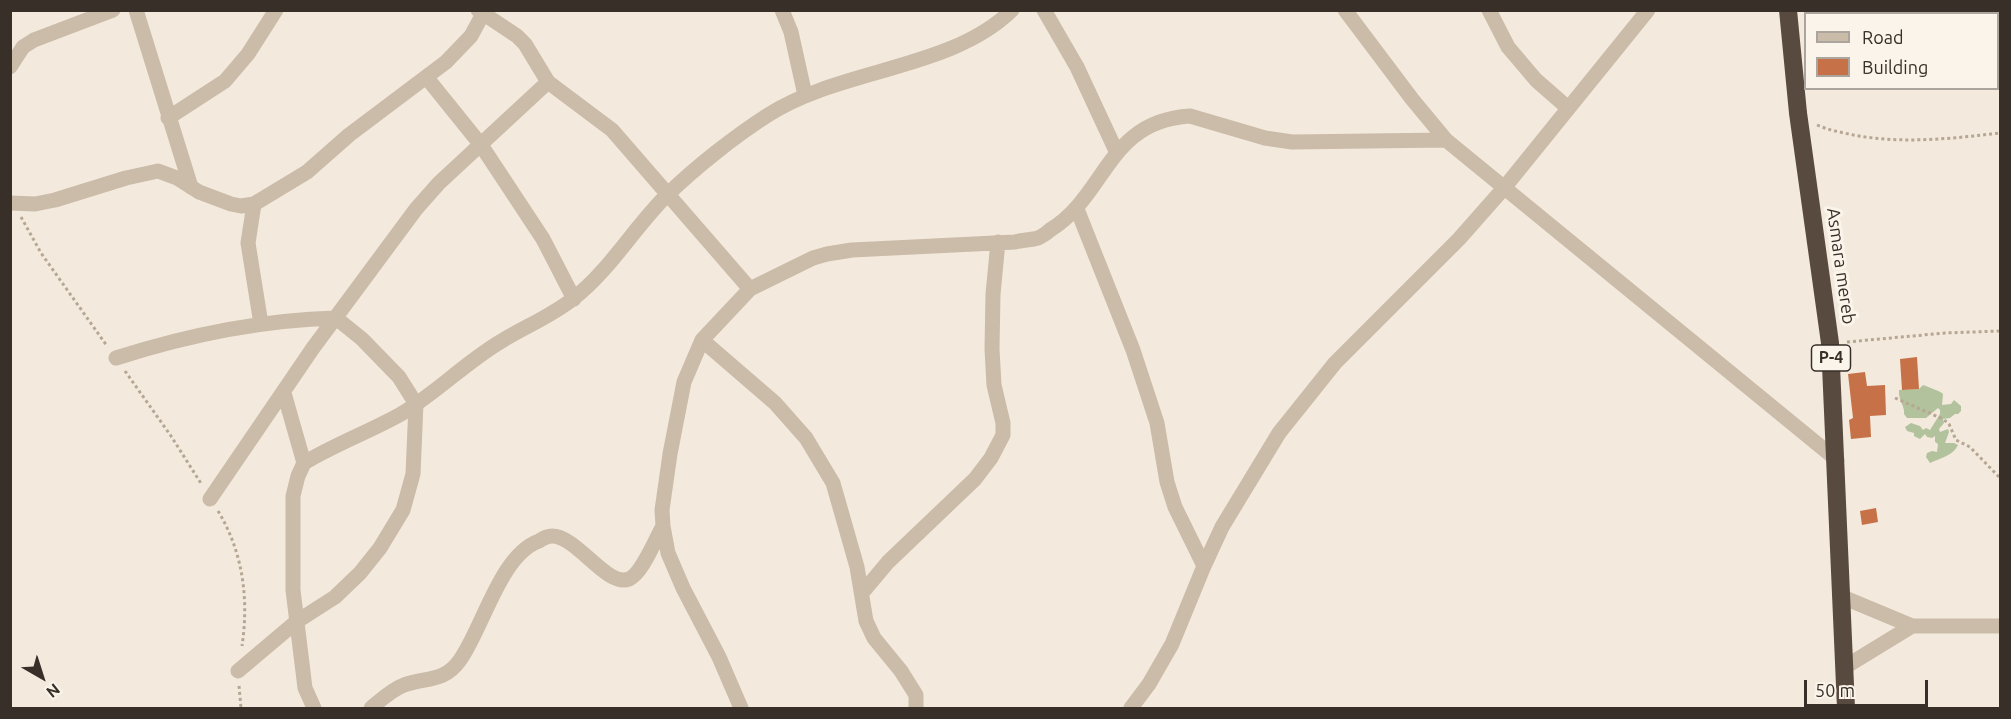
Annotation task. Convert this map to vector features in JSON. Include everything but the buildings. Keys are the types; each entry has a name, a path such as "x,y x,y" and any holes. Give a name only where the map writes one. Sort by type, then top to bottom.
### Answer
{"highway":[{"name":"Asmara mereb","path":"1788,10 1798,113 1830,343 1837,460 1840,596 1846,708"}],"street":[{"path":"10,67 23,47 34,39 113,10"},
{"path":"136,10 191,187"},
{"path":"168,118 225,81 248,54 276,10"},
{"path":"782,10 790,32 805,95"},
{"path":"314,708 305,688 296,622 293,566 293,496 304,463 400,414 500,342 574,299 596,279 668,194 740,134 770,114 805,95 977,38 998,25 1012,10"},
{"path":"1044,10 1077,67 1117,153"},
{"path":"1345,10 1446,140 1837,460"},
{"path":"1490,10 1508,47 1536,80 1568,108"},
{"path":"1131,708 1172,645 1222,527 1279,433 1335,363 1459,239 1504,188 1648,10"},
{"path":"11,202 35,204 55,200 126,178 158,171 231,204 241,206 254,204 306,172 349,135 427,78 462,46 482,12 525,44 548,82 612,130 750,289"},
{"path":"427,78 481,145 543,239 574,299"},
{"path":"210,499 313,348 416,209 439,183 548,82"},
{"path":"741,708 719,657 682,588 668,553 662,510 684,382 702,340 750,289 827,254 852,250 891,250 1015,242 1038,238 1061,223 1077,208 1104,167 1126,142 1145,128 1165,120 1190,116 1265,138 1292,142 1446,140"},
{"path":"254,204 248,243 261,324"},
{"path":"1077,208 1133,350 1157,423 1167,482 1175,507 1204,566"},
{"path":"862,593 888,562 975,479 991,458 1003,435 1003,423 994,385 992,349 993,294 998,242"},
{"path":"116,358 203,333 261,324 336,318 362,339 399,377 416,404 413,474 403,510 380,548 360,573 334,597 296,622 238,671"},
{"path":"702,340 775,403 806,438 833,483 857,567 866,621 873,638 906,679 915,695 916,708"},
{"path":"284,393 304,463"},
{"path":"371,708 394,690 407,684 428,681 446,674 459,663 471,644 506,571 519,553 535,542 552,536 570,543 607,573 620,580 630,579 638,572 663,526"},
{"path":"1840,596 1912,626 2001,626"},
{"path":"1845,668 1912,626"}],"path":[{"path":"1798,113 1823,128 1866,138 1943,139 2001,133"},
{"path":"11,202 41,253 171,436 230,532 241,566 243,637 238,671 241,708"},
{"path":"1830,343 1945,333 2001,331"},
{"path":"1895,398 1943,419 1949,424 1956,440 1970,447 2001,478"}],"green space":[{"path":"1923,385 1943,394 1942,405 1951,404 1954,400 1961,406 1958,414 1943,419 1944,423 1939,429 1940,432 1948,429 1945,443 1958,445 1956,449 1930,463 1926,457 1927,453 1937,452 1938,444 1935,442 1935,436 1927,437 1925,434 1920,439 1914,436 1914,433 1907,431 1905,427 1911,423 1920,426 1923,430 1926,428 1930,430 1940,410 1938,408 1926,418 1907,418 1899,394 1899,390 1919,389"}]}
